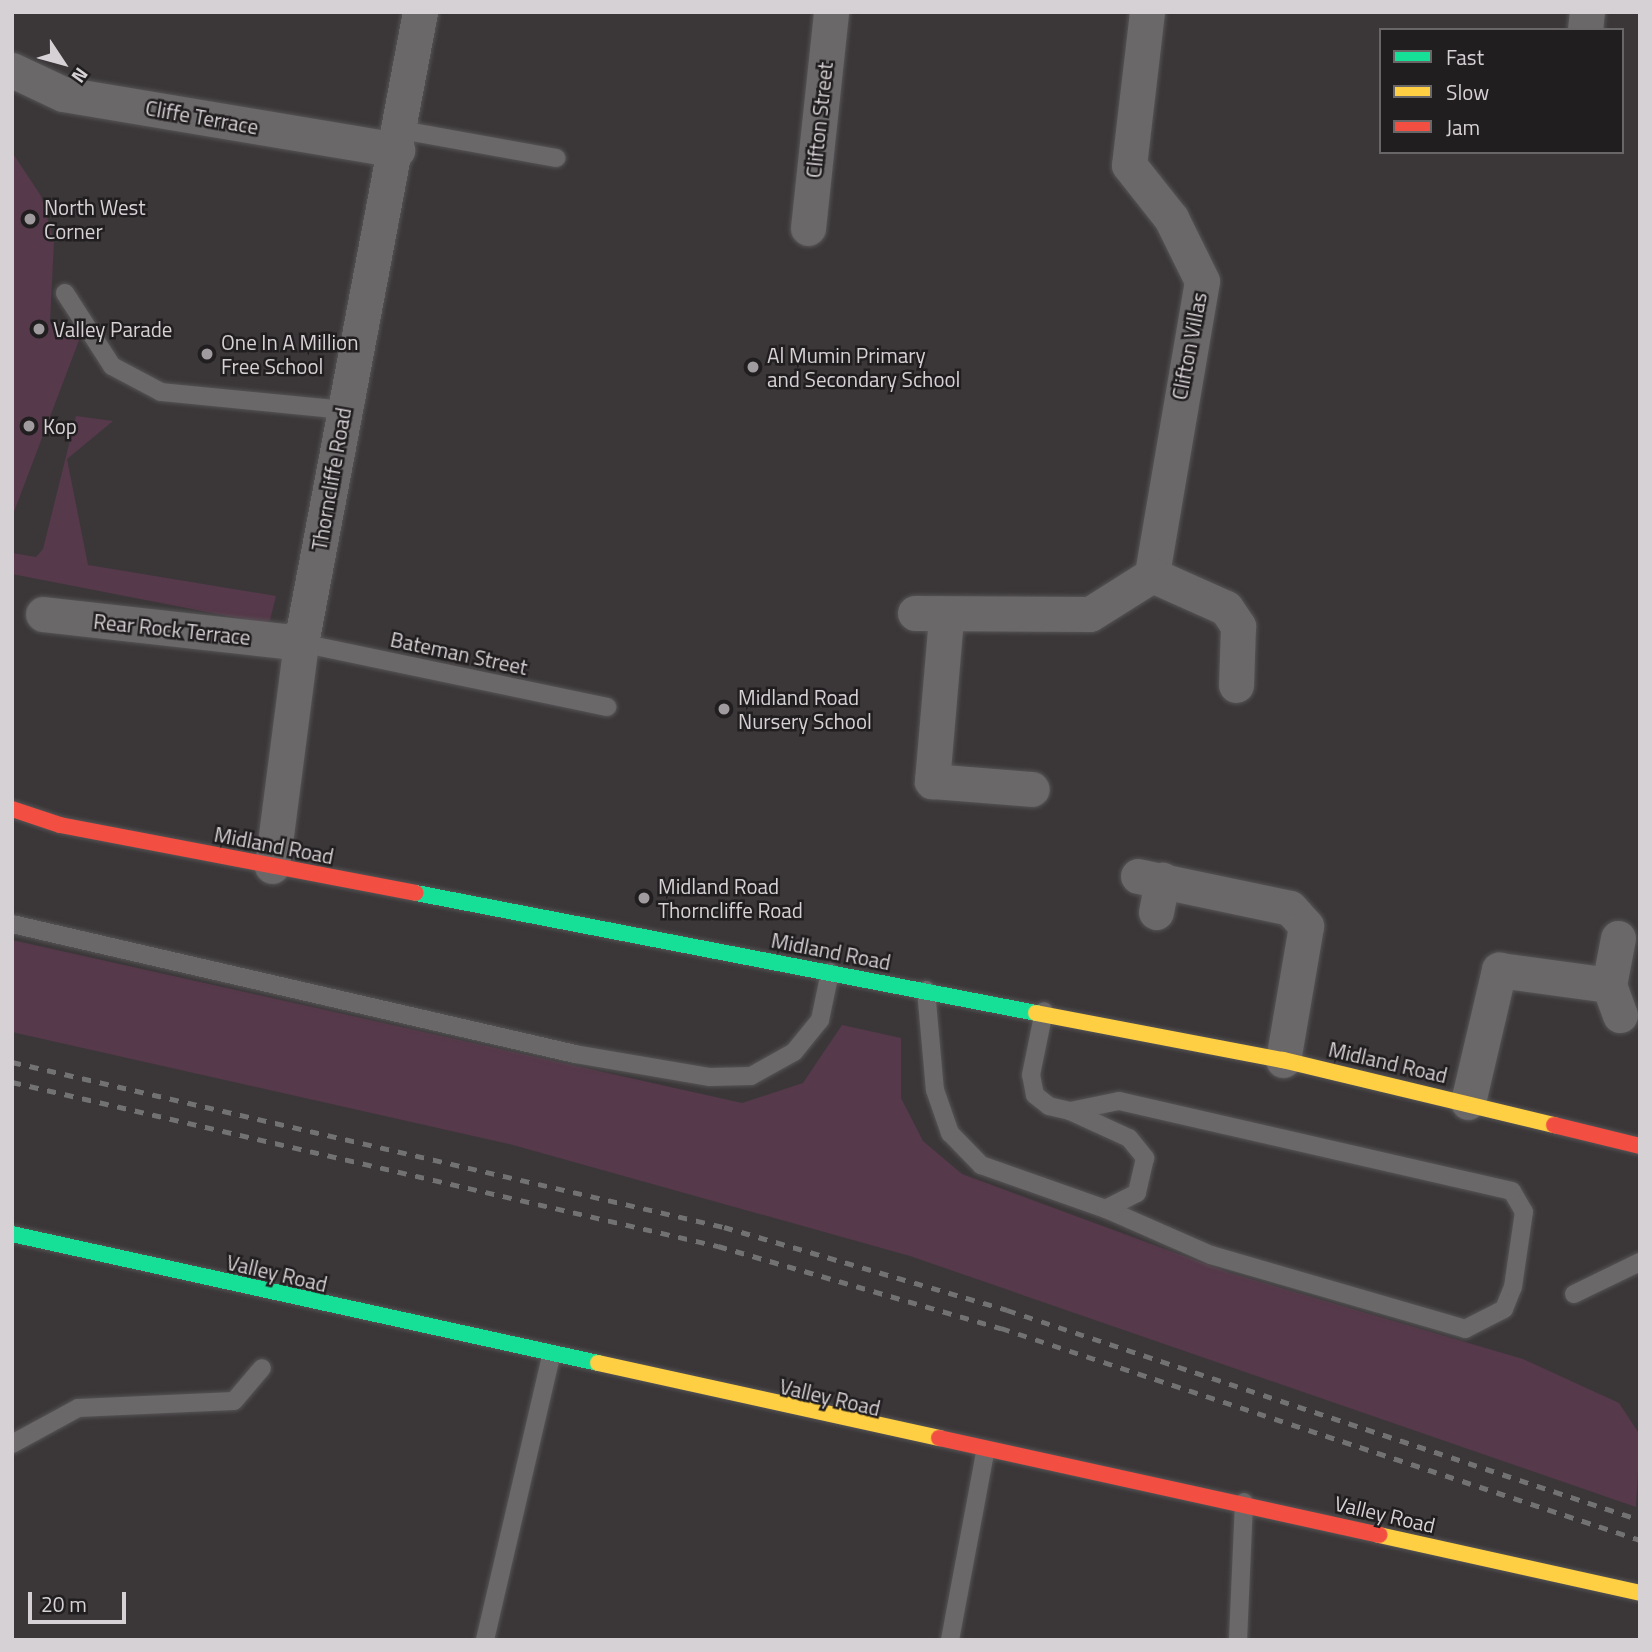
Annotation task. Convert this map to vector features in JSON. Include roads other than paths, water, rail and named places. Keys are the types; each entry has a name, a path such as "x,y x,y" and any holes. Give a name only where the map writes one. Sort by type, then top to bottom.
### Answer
{"street":[{"name":"Thorncliffe Road","path":"272,866 301,643 343,410 399,140 420,12"},
{"name":"Clifton Street","path":"808,228 831,12"},
{"name":"Clifton Villas","path":"1147,12 1129,165 1171,218 1202,281 1152,542 1152,575"},
{"name":"Cliffe Terrace","path":"12,70 63,94 399,140"},
{"path":"1032,789 932,781 941,667 930,615 1090,614 1152,575 1226,608 1238,626 1236,685"},
{"name":"Rear Rock Terrace","path":"43,614 301,643"},
{"name":"Midland Road","path":"12,809 60,825 1044,1011 1283,1060 1468,1102 1640,1146"},
{"path":"1152,889 1290,908 1306,926 1283,1060"},
{"path":"1468,1102 1499,970 1614,1000 1618,938"},
{"name":"Valley Road","path":"12,1234 985,1453 1244,1502 1640,1593"}],"lane":[{"path":"399,140 556,158"},
{"path":"65,293 112,366 161,392 343,410"},
{"name":"Bateman Street","path":"301,643 607,707"},
{"path":"12,924 677,1075 751,1076 794,1052 820,1020 830,972"},
{"path":"926,990 935,1090 950,1133 981,1165 1106,1209 1211,1255 1465,1329 1504,1309 1513,1287 1524,1212 1512,1191 1467,1177 1119,1101 1070,1111"},
{"path":"1044,1011 1031,1075 1035,1096 1129,1138 1144,1158 1137,1193 1106,1209"},
{"path":"1574,1294 1640,1262"},
{"path":"485,1640 551,1357"},
{"path":"12,1444 78,1408 234,1401 262,1368"},
{"path":"950,1640 985,1453"},
{"path":"1238,1640 1244,1502"}],"railway":[{"path":"12,1062 724,1227 1007,1310 1640,1520"},
{"path":"12,1082 718,1246 1001,1328 1640,1540"}],"place":[{"name":"North West Corner","path":"30,219"},
{"name":"Valley Parade","path":"39,329"},
{"name":"One In A Million Free School","path":"207,354"},
{"name":"Al Mumin Primary and Secondary School","path":"753,367"},
{"name":"Kop","path":"29,426"},
{"name":"Midland Road Nursery School","path":"724,709"},
{"name":"Midland Road Thorncliffe Road","path":"644,898"}]}
